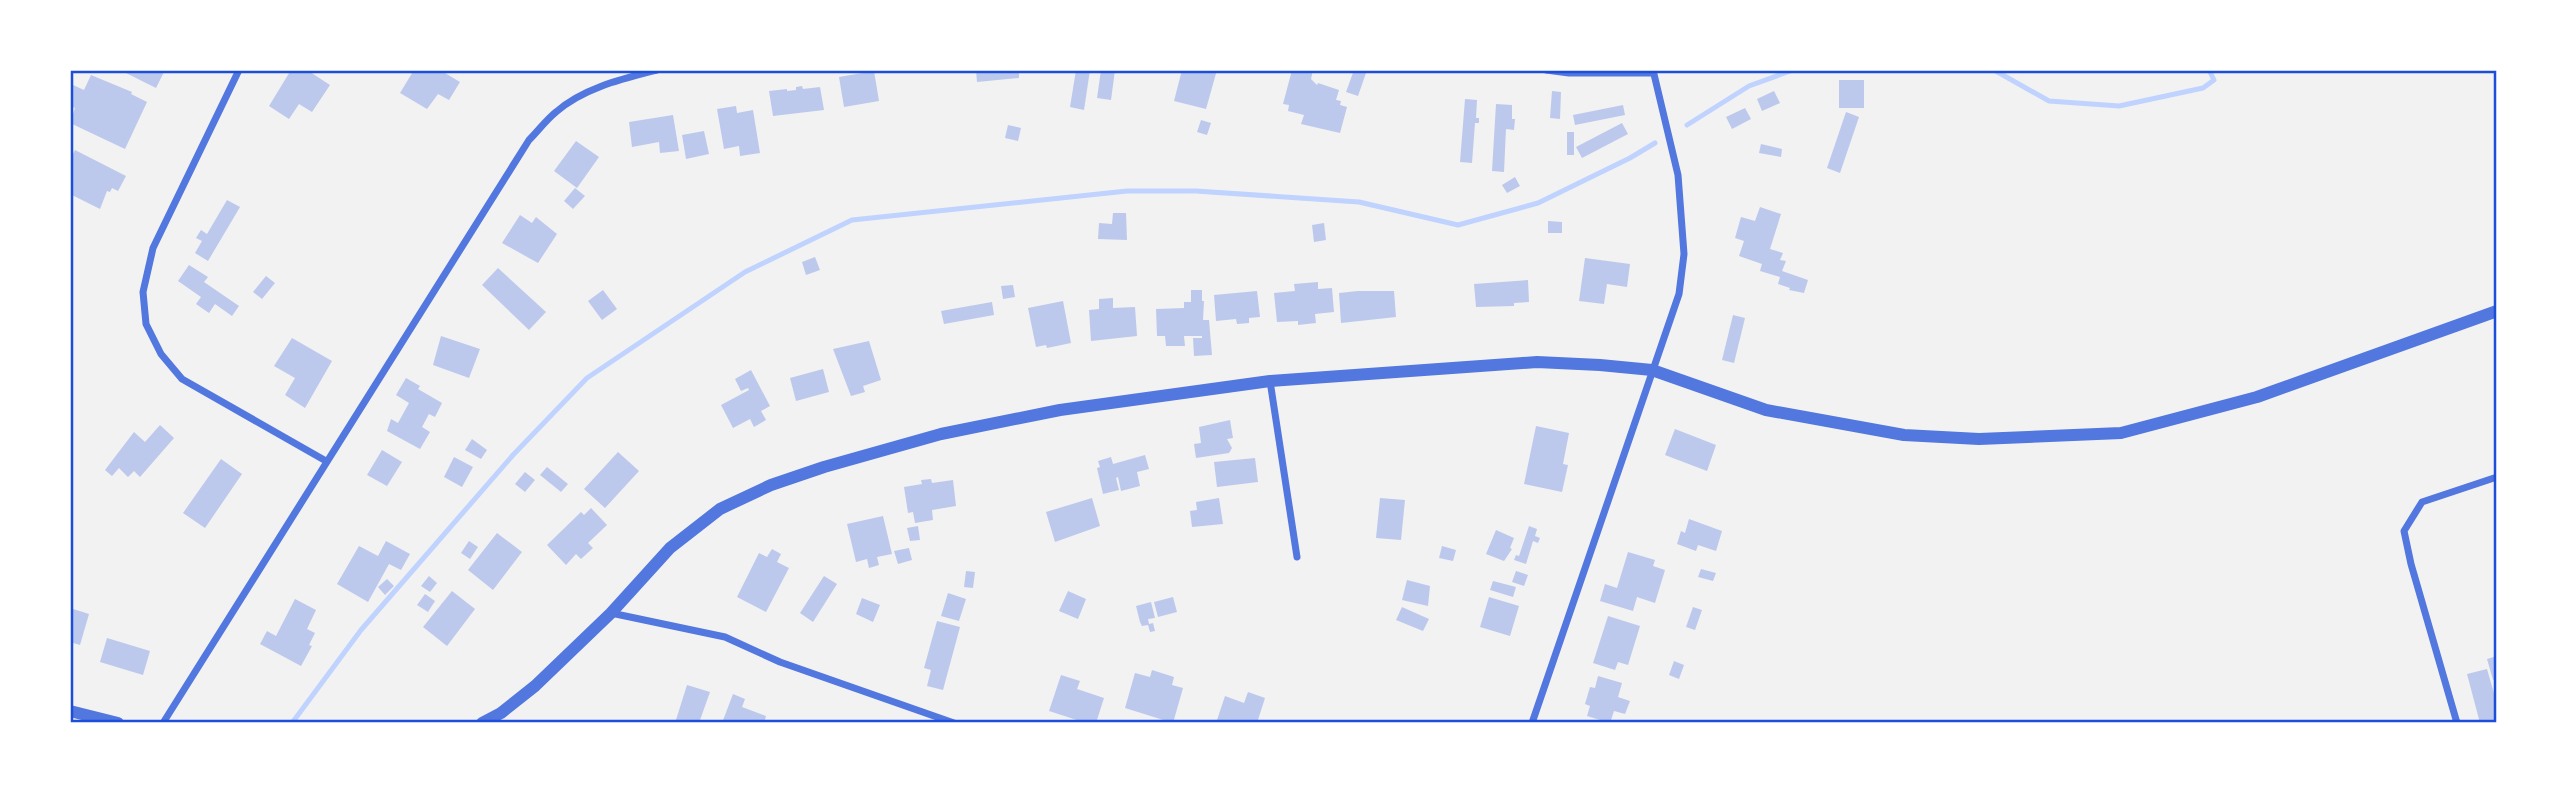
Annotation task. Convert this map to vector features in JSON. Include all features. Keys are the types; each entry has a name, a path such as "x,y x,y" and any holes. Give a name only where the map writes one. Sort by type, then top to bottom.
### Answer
{"street":[{"path":"239,70 153,248 143,292 146,324 161,354 182,379 326,461"},
{"path":"163,723 529,140 557,111 586,93 618,80 657,70"},
{"path":"1532,723 1679,294 1684,254 1678,175 1653,72 1570,73 1546,70"},
{"path":"482,723 501,713 535,686 611,613 680,540 720,509 771,485 824,467 954,431 1060,410 1270,381 1537,362 1652,370 1766,410 1904,435 1979,439 2121,433 2257,397 2497,311"},
{"path":"1270,381 1297,557"},
{"path":"2457,723 2404,531 2422,502 2497,477"},
{"path":"611,613 725,637 780,662 954,723"},
{"path":"70,711 118,723"}],"building":[{"path":"120,70 165,70 156,88"},
{"path":"291,70 307,70 330,85 312,112 299,104 289,119 269,106"},
{"path":"414,70 440,70 460,82 449,100 438,94 427,109 400,93"},
{"path":"976,70 1019,70 1019,78 977,82"},
{"path":"1076,70 1090,70 1084,110 1070,107"},
{"path":"1101,70 1115,70 1111,100 1097,98"},
{"path":"1182,70 1217,70 1206,109 1174,101"},
{"path":"1292,70 1313,70 1311,79 1317,85 1318,83 1339,90 1336,100 1347,107 1340,133 1301,124 1304,115 1288,111 1289,105 1283,104"},
{"path":"1354,70 1366,73 1358,96 1346,92"},
{"path":"874,71 879,101 844,107 839,77"},
{"path":"91,75 132,92 131,94 147,102 125,149 70,123 75,108 70,106 71,84 84,90"},
{"path":"1839,80 1864,80 1864,108 1839,108"},
{"path":"802,86 803,89 820,87 824,110 773,116 769,91 796,90 796,87"},
{"path":"1552,91 1561,92 1560,119 1550,118"},
{"path":"1774,91 1780,103 1762,111 1757,99"},
{"path":"1465,99 1477,100 1476,118 1479,118 1479,123 1475,123 1472,163 1460,162"},
{"path":"1496,104 1512,105 1512,119 1515,119 1514,130 1506,129 1504,172 1492,171"},
{"path":"1623,105 1625,115 1575,125 1573,115"},
{"path":"736,106 737,113 753,110 760,153 740,156 739,146 724,149 717,109"},
{"path":"1745,108 1751,119 1732,129 1726,117"},
{"path":"1846,112 1859,117 1840,173 1827,168"},
{"path":"673,115 679,151 660,153 659,142 632,147 629,122"},
{"path":"1201,120 1211,123 1207,135 1197,132"},
{"path":"1622,123 1628,134 1582,158 1576,147"},
{"path":"1008,125 1021,128 1018,141 1005,138"},
{"path":"704,131 709,154 686,159 682,135"},
{"path":"1567,132 1574,132 1574,155 1567,155"},
{"path":"576,141 599,157 577,188 554,171"},
{"path":"1761,144 1782,149 1781,157 1759,153"},
{"path":"75,150 126,176 118,191 112,188 110,192 107,191 100,209 70,194 70,160"},
{"path":"1515,177 1520,186 1507,193 1502,185"},
{"path":"575,188 585,196 573,209 564,201"},
{"path":"227,200 240,207 208,261 195,253 202,241 196,238 201,230 207,234"},
{"path":"1760,207 1781,214 1770,249 1783,253 1780,260 1786,261 1782,271 1808,280 1804,293 1778,284 1780,277 1760,271 1762,264 1739,256 1744,241 1735,238 1741,217 1755,221"},
{"path":"1113,213 1126,213 1127,240 1098,239 1099,223 1112,224"},
{"path":"520,215 532,223 536,217 557,234 538,263 502,243"},
{"path":"1548,221 1562,222 1562,233 1548,233"},
{"path":"1324,223 1326,240 1314,242 1312,225"},
{"path":"815,257 820,270 806,275 802,262"},
{"path":"1585,258 1630,264 1627,287 1607,284 1604,304 1579,301"},
{"path":"189,265 208,277 204,282 239,306 232,316 215,304 209,313 196,304 201,297 178,281"},
{"path":"498,268 546,312 529,330 482,285"},
{"path":"266,276 275,283 262,299 253,292"},
{"path":"1528,280 1529,302 1514,303 1514,306 1476,307 1474,284"},
{"path":"1318,282 1318,289 1332,288 1334,312 1315,314 1316,323 1298,325 1298,321 1277,322 1274,293 1295,291 1294,284"},
{"path":"1013,285 1015,297 1003,299 1001,286"},
{"path":"603,290 617,309 602,320 588,301"},
{"path":"1191,290 1202,290 1203,320 1209,320 1212,355 1194,356 1193,338 1202,336 1184,336 1185,346 1166,346 1165,336 1157,336 1156,309 1184,308 1184,302 1191,302"},
{"path":"1257,291 1260,317 1249,318 1249,323 1237,324 1236,319 1216,321 1214,295"},
{"path":"1394,291 1396,317 1341,323 1339,293"},
{"path":"1113,298 1113,308 1135,307 1137,336 1091,341 1089,310 1099,309 1099,299"},
{"path":"1063,301 1071,343 1047,348 1046,345 1036,347 1028,308"},
{"path":"992,302 994,315 944,324 941,311"},
{"path":"1733,315 1745,318 1734,363 1722,360"},
{"path":"441,336 480,349 469,378 433,365"},
{"path":"292,338 332,361 305,408 285,395 295,378 274,366"},
{"path":"869,341 881,380 863,386 865,392 851,396 833,349"},
{"path":"823,369 829,392 796,401 790,378"},
{"path":"751,370 770,406 761,411 766,420 754,427 750,419 733,428 721,405 749,390 748,388 741,391 735,379"},
{"path":"406,378 420,386 418,389 442,403 435,417 429,414 422,427 430,432 420,449 387,431 391,419 398,423 409,403 396,395"},
{"path":"1230,420 1233,438 1227,439 1232,448 1229,453 1196,458 1194,444 1201,443 1199,427"},
{"path":"160,425 174,438 140,477 134,471 128,477 119,468 112,476 105,470 134,432 145,442"},
{"path":"1536,426 1569,433 1563,464 1568,465 1562,492 1524,484"},
{"path":"1675,429 1716,445 1707,471 1665,455"},
{"path":"472,439 487,450 481,459 465,450"},
{"path":"382,450 402,462 387,486 367,475"},
{"path":"618,452 639,471 605,508 584,489"},
{"path":"1145,455 1149,469 1137,472 1140,486 1121,491 1118,477 1119,490 1103,494 1098,461 1111,457 1113,464"},
{"path":"454,457 473,467 462,487 444,477"},
{"path":"1255,458 1258,482 1217,487 1214,462"},
{"path":"221,459 242,474 205,528 183,513"},
{"path":"547,467 568,484 561,492 540,475"},
{"path":"525,472 535,480 525,492 515,484"},
{"path":"931,479 932,483 953,480 956,506 932,510 933,520 915,523 913,512 908,513 904,487 922,484 921,480"},
{"path":"1092,498 1100,526 1055,542 1046,512"},
{"path":"1219,498 1223,524 1192,527 1190,511 1197,510 1196,502"},
{"path":"1380,498 1405,500 1401,540 1376,538"},
{"path":"591,508 607,525 588,543 593,548 581,559 576,554 566,565 547,545 581,512 584,515"},
{"path":"883,516 892,554 877,557 879,565 869,568 867,559 856,562 847,524"},
{"path":"1689,519 1722,531 1716,551 1698,545 1696,551 1677,544 1681,531 1685,533"},
{"path":"918,526 920,540 910,541 907,528"},
{"path":"1529,526 1537,529 1535,536 1540,538 1538,543 1533,541 1526,564 1514,560 1516,555 1519,556"},
{"path":"1496,530 1514,538 1510,548 1512,549 1504,561 1486,554"},
{"path":"497,533 522,552 493,590 468,570"},
{"path":"386,541 410,554 401,570 389,564 368,602 337,584 359,546 378,556"},
{"path":"469,541 478,547 470,559 461,553"},
{"path":"1442,546 1456,550 1453,561 1439,558"},
{"path":"909,548 912,560 898,564 894,551"},
{"path":"772,549 781,554 777,562 789,568 766,612 737,597 759,553 767,557"},
{"path":"1628,552 1655,560 1653,566 1665,570 1655,603 1637,597 1633,611 1600,601 1605,584 1617,588"},
{"path":"1701,569 1716,573 1713,581 1698,577"},
{"path":"966,571 975,572 973,588 964,587"},
{"path":"1516,571 1528,575 1524,586 1512,582"},
{"path":"429,576 437,583 430,592 421,586"},
{"path":"824,576 837,584 813,622 800,613"},
{"path":"387,579 394,586 385,595 378,587"},
{"path":"1407,580 1430,586 1428,606 1402,600"},
{"path":"1493,581 1516,587 1513,597 1490,590"},
{"path":"452,591 475,609 447,646 423,627"},
{"path":"1068,591 1086,599 1078,619 1059,611"},
{"path":"948,593 966,599 959,621 941,616"},
{"path":"425,594 435,601 428,612 417,605"},
{"path":"1173,597 1177,612 1158,617 1154,602"},
{"path":"1489,597 1519,606 1510,636 1480,627"},
{"path":"862,598 880,605 873,622 856,614"},
{"path":"295,599 316,610 307,629 315,633 309,645 312,646 301,666 260,644 267,631 276,636"},
{"path":"1151,602 1155,618 1148,619 1149,624 1153,623 1155,631 1150,632 1148,625 1142,626 1136,606"},
{"path":"1402,607 1429,619 1423,631 1396,620"},
{"path":"1693,607 1702,610 1695,630 1686,627"},
{"path":"70,608 89,614 80,645 70,642"},
{"path":"1608,616 1640,626 1628,665 1618,662 1615,670 1593,663"},
{"path":"937,621 960,627 943,690 927,686 931,670 924,668"},
{"path":"107,638 150,651 143,675 100,662"},
{"path":"2497,656 2497,679 2493,680 2487,659"},
{"path":"1674,661 1684,665 1679,679 1669,675"},
{"path":"2487,669 2497,704 2497,723 2480,723 2467,674"},
{"path":"1152,670 1174,677 1172,685 1183,688 1173,723 1125,708 1135,673 1150,677"},
{"path":"1061,675 1080,681 1077,689 1104,698 1096,723 1086,723 1049,711"},
{"path":"1598,676 1622,683 1618,697 1630,701 1625,714 1614,711 1610,723 1587,716 1590,706 1585,704 1590,687 1595,688"},
{"path":"687,685 710,692 699,723 675,723"},
{"path":"1248,692 1265,698 1257,723 1216,723 1225,696 1244,703"},
{"path":"733,694 745,699 742,707 766,716 764,723 722,723"}],"waterway":[{"path":"1687,125 1749,86 1793,70"},
{"path":"1994,70 2049,101 2119,106 2203,88 2214,80 2209,70"},
{"path":"292,723 361,630 513,455 587,378 745,272 852,220 1127,191 1196,191 1359,202 1458,225 1538,203 1655,143"}]}
